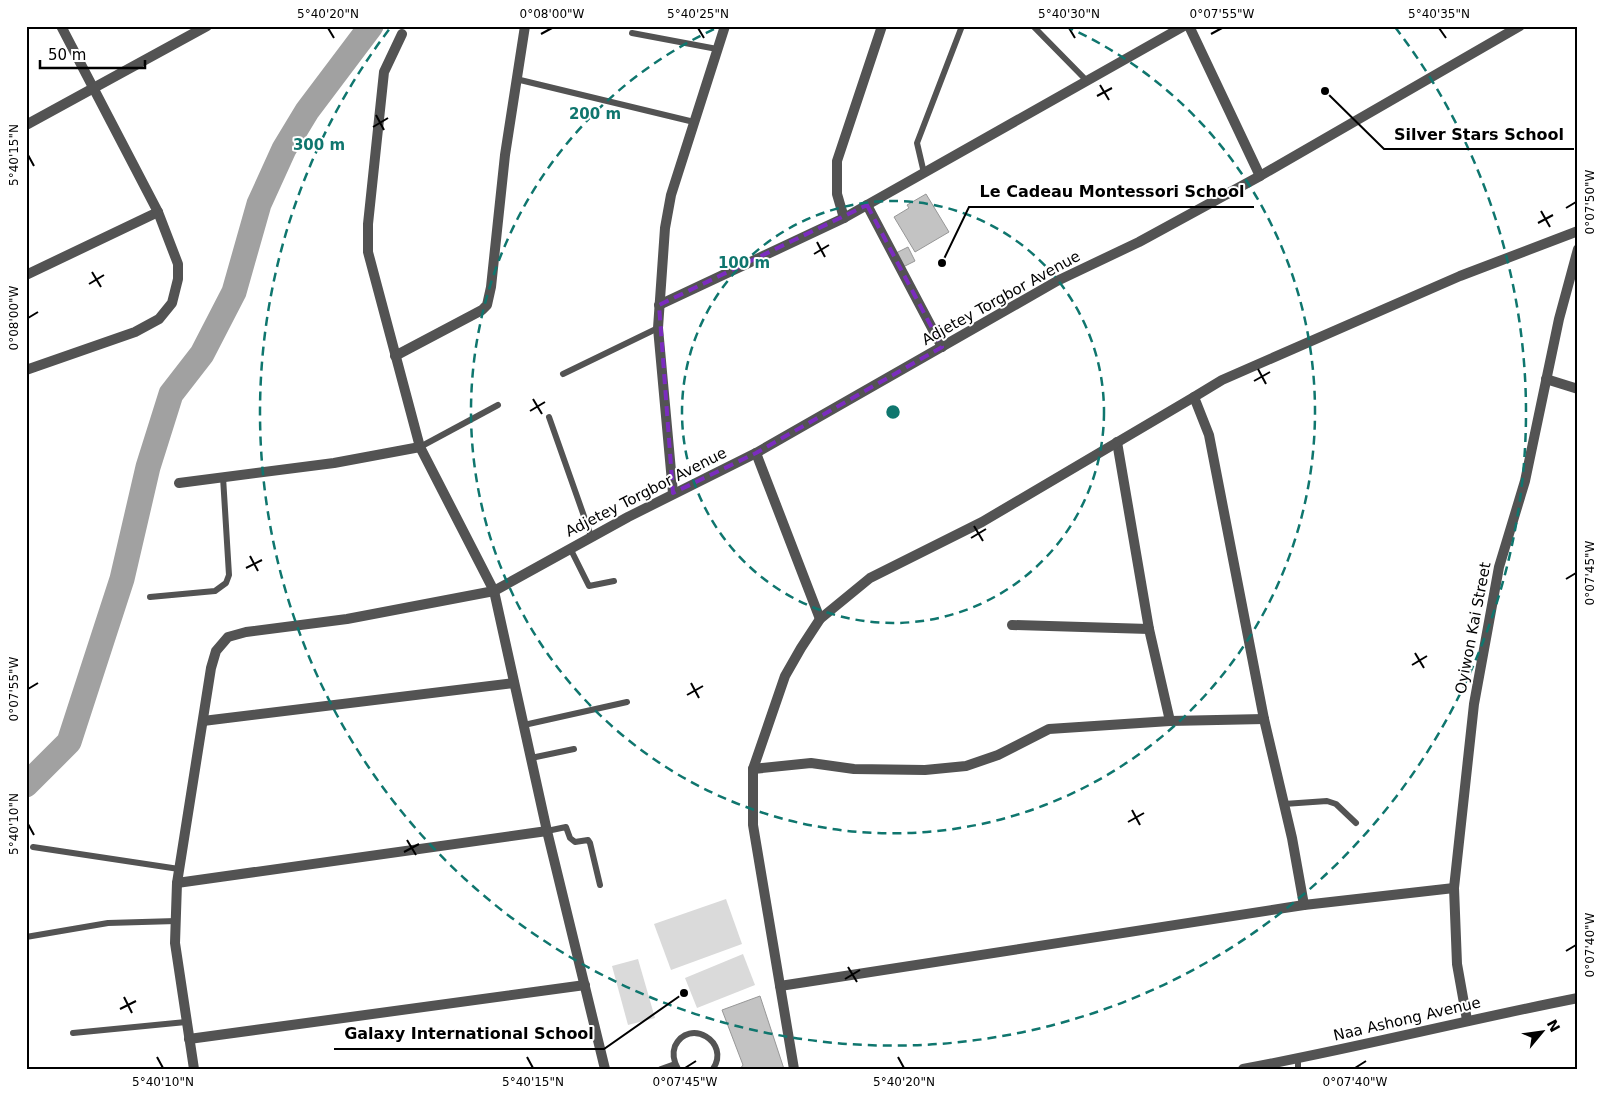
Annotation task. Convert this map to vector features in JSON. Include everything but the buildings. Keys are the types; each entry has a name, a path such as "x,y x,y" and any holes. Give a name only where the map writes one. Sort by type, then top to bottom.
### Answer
{"street":[{"path":"26,370 135,332 158,319 172,303 178,279 178,264 158,212 60,26"},
{"path":"26,124 207,26"},
{"path":"394,356 482,310 487,305 490,293 505,155 525,26"},
{"path":"673,493 658,328 658,305 665,228 671,195 725,26"},
{"path":"844,218 837,194 837,161 882,26"},
{"path":"658,305 844,218 1184,26"},
{"path":"1189,26 1260,176"},
{"name":"Adjetey Torgbor Avenue","path":"194,1069 175,943 177,883 211,668 216,651 228,638 246,632 347,619 494,591 591,536 673,493 756,453 1057,281 1139,242 1260,176 1520,26"},
{"path":"402,34 384,72 368,224 368,252 394,356 420,447 494,591 547,831 605,1069"},
{"path":"867,205 942,347"},
{"path":"26,275 158,212"},
{"path":"794,1069 753,824 753,769 785,676 820,619 870,578 930,550 982,522 1222,380 1460,276 1578,231"},
{"name":"Oyiwon Kai Street","path":"1467,1020 1457,964 1454,888 1476,694 1499,567 1525,481 1546,379 1578,249"},
{"path":"1546,379 1578,389"},
{"path":"1194,397 1209,435 1264,719 1284,804 1304,905"},
{"path":"1116,442 1149,629 1170,721"},
{"path":"179,483 334,463 420,447"},
{"path":"756,453 820,619"},
{"path":"1012,625 1149,629"},
{"path":"202,721 514,683"},
{"path":"753,769 811,763 854,769 925,770 958,767 998,755 1049,728 1170,721 1264,719"},
{"path":"177,883 547,831"},
{"path":"780,986 1304,905 1454,888"},
{"path":"189,1039 585,985"},
{"name":"Naa Ashong Avenue","path":"1243,1069 1298,1064 1467,1020 1578,998"}],"lane":[{"path":"924,172 917,143 962,26"},
{"path":"1033,26 1087,81"},
{"path":"632,34 717,49"},
{"path":"516,79 694,122"},
{"path":"563,374 658,328"},
{"path":"420,447 498,405"},
{"path":"549,417 591,536"},
{"path":"150,597 215,591 226,583 229,575 223,477"},
{"path":"570,548 589,586 614,581"},
{"path":"524,725 627,702"},
{"path":"531,758 574,748"},
{"path":"1284,804 1327,801 1336,804 1356,823"},
{"path":"547,831 566,827 570,838 574,842 588,840 600,885"},
{"path":"33,847 179,869"},
{"path":"26,937 108,924 176,922"},
{"path":"73,1033 186,1022"},
{"path":"661,1069 677,1066 674,1050 681,1038 694,1033 701,1033 713,1040 717,1046 718,1060 714,1069"}],"highlighted area":[{"path":"867,205 942,347 756,453 673,493 659,305"}],"shaded area":[{"path":"726,899 742,944 671,970 654,924"},
{"path":"743,954 755,985 697,1008 685,978"},
{"path":"638,959 655,1018 628,1025 612,966"}],"waterway":[{"path":"26,785 69,742 122,579 148,467 171,394 202,354 234,292 259,204 284,149 307,111 371,26"}],"place":[{"name":"Silver Stars School","path":"1325,91"},
{"name":"Le Cadeau Montessori School","path":"942,263"},
{"name":"Galaxy International School","path":"684,993"}]}
